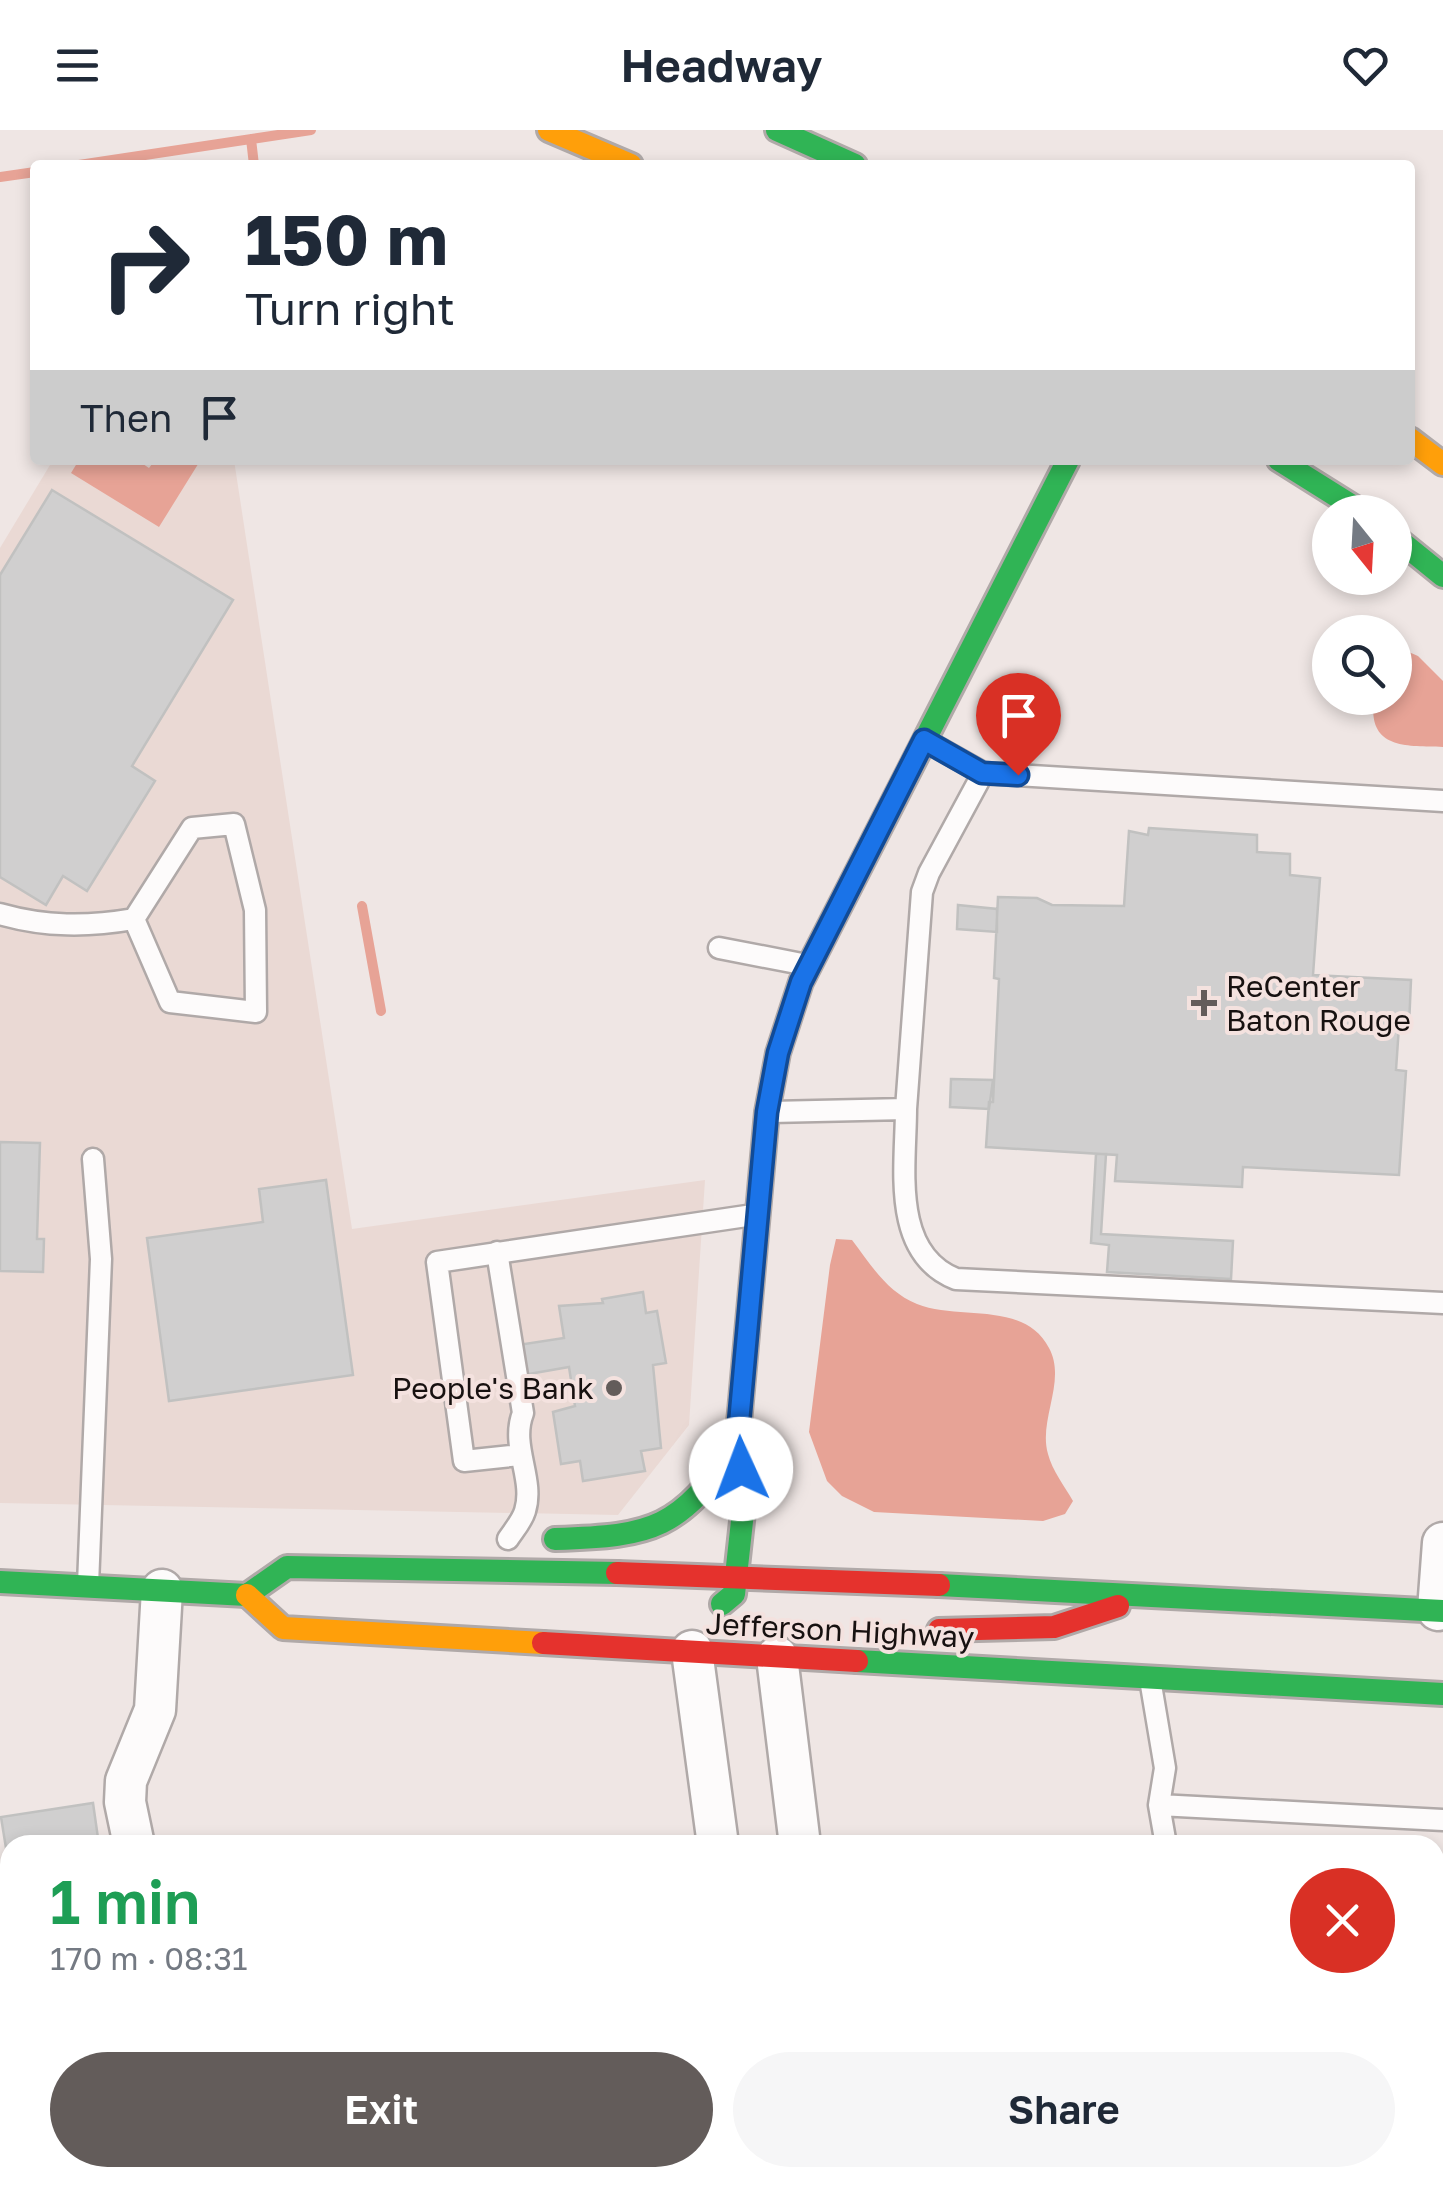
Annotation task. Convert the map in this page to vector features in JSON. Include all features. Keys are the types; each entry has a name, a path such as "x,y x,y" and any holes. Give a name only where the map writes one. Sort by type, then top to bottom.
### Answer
{"main road":[{"path":"549,130 619,160"},
{"path":"777,130 844,160"},
{"path":"1415,443 1443,464"},
{"path":"696,1608 727,1603 734,1594 737,1576 745,1494 737,1445 767,1112 778,1053 810,965 1065,465"},
{"path":"1286,465 1335,495"},
{"path":"1412,551 1443,576"},
{"path":"499,1539 600,1538 652,1531 676,1521 691,1508 737,1445"},
{"path":"343,1568 369,1548"},
{"name":"Jefferson Highway","path":"1440,1610 737,1576 287,1567 246,1595 283,1628 692,1651 766,1644 1150,1677 1443,1694"},
{"path":"0,1582 246,1595"},
{"path":"912,1629 1005,1632 1088,1623 1142,1593"},
{"path":"360,1632 384,1615"},
{"path":"692,1651 766,1644"}],"street":[{"path":"1440,1610 1443,1543"},
{"path":"132,1835 125,1802 126,1781 155,1710 162,1590"},
{"path":"766,1644 798,1835"},
{"path":"692,1651 717,1835"}],"lane":[{"path":"924,740 982,773 1443,801"},
{"path":"982,773 928,873 922,892 906,1109 909,1228 928,1262 956,1278 1443,1303"},
{"path":"0,914 34,924 86,927 134,920 192,828 234,824 255,910 256,1012 170,1002 134,920"},
{"path":"719,948 810,965"},
{"path":"767,1112 906,1109"},
{"path":"88,1586 101,1259 93,1159"},
{"path":"520,1455 464,1461 437,1262 760,1214"},
{"path":"497,1252 523,1412 517,1434 528,1498 522,1519 499,1539"},
{"path":"1150,1677 1165,1768 1159,1804 1164,1835"},
{"path":"1159,1804 1443,1820"}],"shaded area":[{"path":"50,465 235,465 352,1229 705,1180 689,1425 618,1515 0,1503 0,548"},
{"path":"76,465 198,465 159,527 71,473"},
{"path":"1412,653 1418,656 1443,681 1443,747 1402,745 1382,736 1373,715 1412,715"},
{"path":"836,1239 852,1240 888,1285 906,1299 934,1309 1007,1317 1038,1333 1054,1361 1046,1441 1052,1466 1073,1501 1065,1514 1043,1521 874,1512 842,1496 827,1481 809,1432"}],"building":[{"path":"52,490 233,600 132,766 155,781 87,891 63,876 46,905 0,877 0,575"},
{"name":"ReCenter Baton Rouge","path":"1149,828 1257,835 1257,852 1290,854 1290,875 1320,878 1313,975 1411,980 1409,1026 1399,1026 1396,1070 1406,1071 1399,1175 1243,1167 1242,1187 1115,1181 1117,1155 986,1147 989,1102 993,1102 999,979 994,978 998,897 1037,898 1052,905 1124,906 1129,831 1148,835"},
{"path":"958,905 997,909 997,932 957,929"},
{"path":"951,1079 993,1080 989,1109 950,1107"},
{"path":"0,1142 40,1143 37,1239 44,1239 43,1272 0,1271"},
{"path":"1096,1154 1106,1154 1101,1234 1233,1241 1231,1279 1107,1272 1109,1245 1091,1243"},
{"path":"326,1180 353,1375 169,1401 147,1238 263,1222 259,1189"},
{"name":"People's Bank","path":"643,1292 646,1313 657,1311 666,1363 653,1365 661,1448 641,1451 645,1471 583,1481 580,1461 561,1464 553,1412 575,1406 569,1367 523,1375 518,1345 564,1338 559,1306 603,1303 602,1299"},
{"path":"93,1803 98,1835 4,1835 1,1817"}],"waterway":[{"path":"112,160 311,130"},
{"path":"251,139 253,160"},
{"path":"0,177 30,173"},
{"path":"362,906 381,1011"}],"traffic: fast":[{"path":"777,130 844,160"},
{"path":"737,1445 767,1112 778,1053 801,982 1065,465"},
{"path":"1287,465 1335,495"},
{"path":"1412,551 1443,576"},
{"path":"555,1539 617,1535 662,1522 698,1495 737,1445"},
{"path":"722,1604 734,1594 745,1494 737,1445"},
{"path":"0,1582 247,1595 287,1567 617,1573"},
{"path":"939,1585 1443,1611"},
{"path":"857,1661 1443,1694"}],"traffic: slow":[{"path":"549,130 619,160"},
{"path":"1415,443 1443,464"},
{"path":"247,1595 283,1628 543,1643"}],"traffic: jam":[{"path":"617,1573 939,1585"},
{"path":"939,1630 1054,1627 1118,1606"},
{"path":"543,1643 857,1661"}],"place":[{"name":"ReCenter Baton Rouge","path":"1204,1003"},
{"name":"People's Bank","path":"614,1388"}],"route":[{"path":"741,1469 737,1445 767,1112 778,1053 801,982 924,740 982,773 1018,775"}]}
